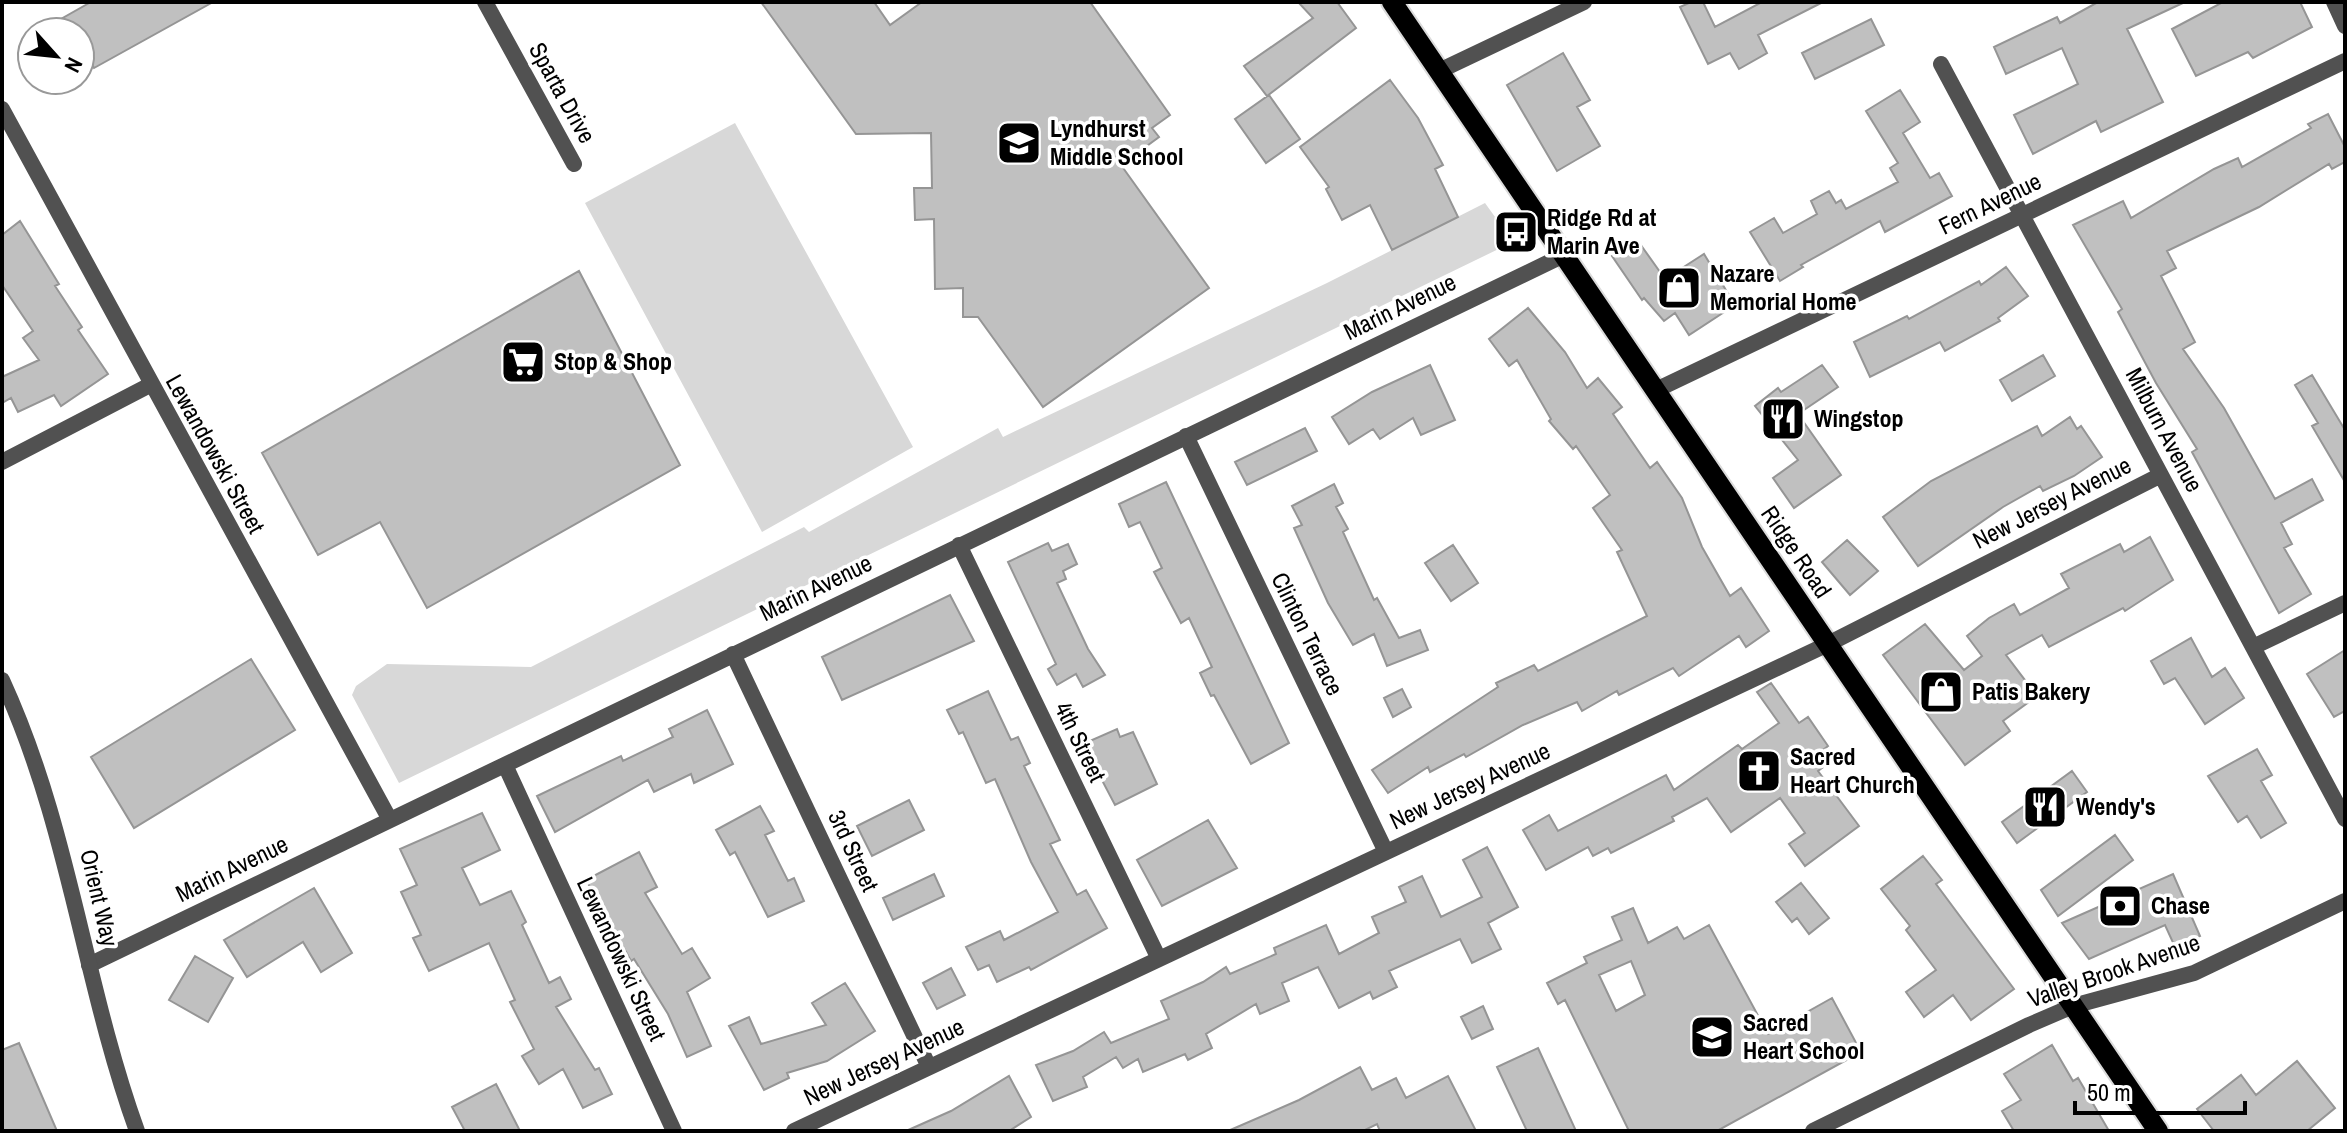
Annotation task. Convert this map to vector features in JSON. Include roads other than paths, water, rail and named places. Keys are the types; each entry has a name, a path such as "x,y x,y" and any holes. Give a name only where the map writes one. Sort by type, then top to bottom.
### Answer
{"main road":[{"name":"Ridge Road","path":"1392,2 2158,1131"}],"street":[{"name":"Sparta Drive","path":"485,2 574,164"},
{"path":"1439,71 1584,2"},
{"path":"2334,2 2345,26"},
{"name":"Fern Avenue","path":"1656,390 2345,61"},
{"name":"Milburn Avenue","path":"1941,64 2345,819"},
{"name":"Lewandowski Street","path":"2,109 390,820"},
{"name":"Marin Avenue","path":"89,965 1564,255"},
{"path":"2,462 150,385"},
{"name":"Clinton Terrace","path":"1186,436 1386,852"},
{"name":"New Jersey Avenue","path":"805,1129 929,1067 1828,644 2161,475"},
{"name":"4th Street","path":"959,545 1159,959"},
{"path":"2253,647 2345,603"},
{"name":"3rd Street","path":"733,654 929,1067"},
{"name":"Orient Way","path":"2,680 34,756 58,831 117,1076 137,1131"},
{"name":"Lewandowski Street","path":"505,765 674,1131"},
{"name":"Valley Brook Avenue","path":"1813,1131 2073,1006 2194,973 2345,901"}],"place":[{"name":"Lyndhurst Middle School","path":"1019,143"},
{"name":"Ridge Rd at Marin Ave","path":"1516,232"},
{"name":"Nazare Memorial Home","path":"1679,288"},
{"name":"Stop & Shop","path":"523,362"},
{"name":"Wingstop","path":"1783,419"},
{"name":"Patis Bakery","path":"1941,692"},
{"name":"Sacred Heart Church","path":"1759,771"},
{"name":"Wendy's","path":"2045,807"},
{"name":"Chase","path":"2120,906"},
{"name":"Sacred Heart School","path":"1712,1037"}]}
